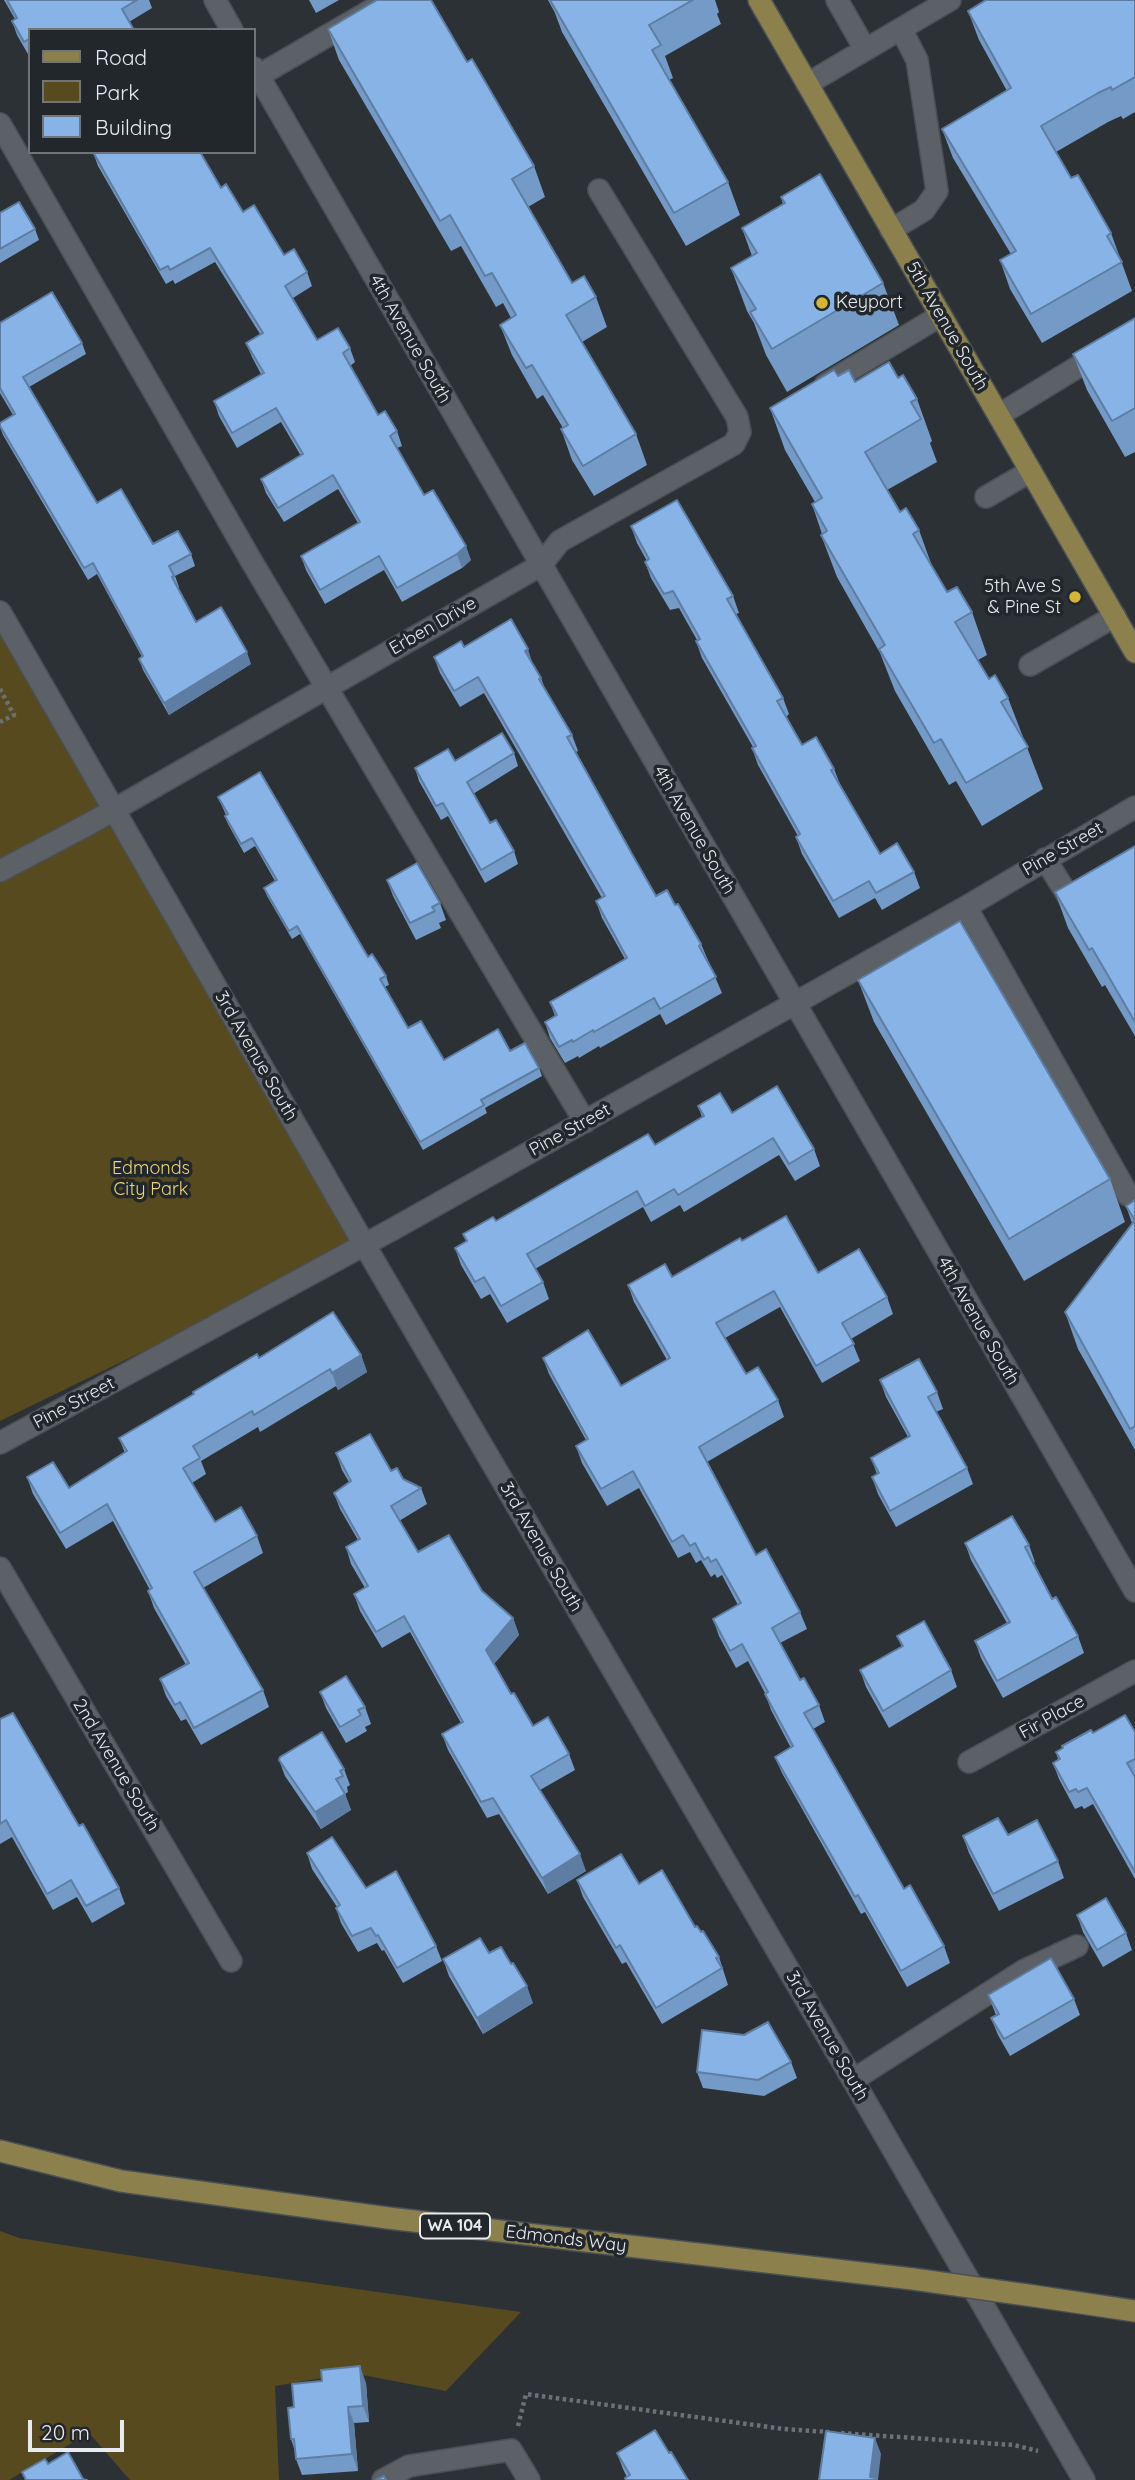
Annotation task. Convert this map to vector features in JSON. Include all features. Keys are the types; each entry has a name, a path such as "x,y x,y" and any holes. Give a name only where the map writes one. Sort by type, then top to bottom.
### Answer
{"main road":[{"name":"5th Avenue South","path":"759,0 1135,652"},
{"name":"Edmonds Way","path":"0,2151 121,2181 148,2185 388,2218 913,2280 1135,2311"}],"street":[{"path":"215,0 231,28"},
{"path":"256,72 388,0"},
{"path":"837,0 865,48"},
{"path":"807,84 949,0"},
{"path":"891,230 924,210 937,191 916,60 901,29"},
{"name":"4th Avenue South","path":"256,72 1135,1591"},
{"path":"0,124 245,551 585,1122"},
{"name":"Erben Drive","path":"0,870 115,809 541,565 561,541 734,444 740,432 737,417 599,190"},
{"path":"813,392 940,316"},
{"path":"999,415 1135,332"},
{"path":"986,497 1031,471"},
{"name":"3rd Avenue South","path":"0,612 364,1244 1084,2480"},
{"path":"1030,665 1115,616"},
{"name":"Pine Street","path":"0,1443 585,1122 966,907 1135,807"},
{"path":"1045,859 1072,902 1097,890"},
{"path":"966,907 1128,1195"},
{"name":"2nd Avenue South","path":"0,1568 232,1961"},
{"name":"Fir Place","path":"969,1762 1135,1671"},
{"path":"853,2080 1023,1971 1077,1946"},
{"path":"383,2480 409,2466 511,2450 528,2480"}],"path":[{"path":"0,722 14,715 0,688 9,682"},
{"path":"511,2450 526,2394 784,2429 1014,2445 1072,2458"}],"green space":[{"name":"Edmonds City Park","path":"0,615 364,1244 0,1421"},
{"path":"0,2231 19,2238 242,2273 521,2312 446,2391 352,2373 275,2386 279,2480 130,2480 89,2433 9,2480 0,2480"}],"building":[{"path":"7,0 137,0 122,9 133,28 28,28 28,40 24,42 12,21 17,18"},
{"path":"377,0 431,0 467,62 472,59 534,166 512,179 572,283 584,276 596,297 566,315 636,434 583,466 561,429 568,425 532,365 526,368 500,325 516,315 492,273 485,276 450,215 440,221 328,29"},
{"path":"550,0 693,0 649,25 661,45 652,50 728,182 674,213"},
{"path":"986,0 1135,0 1135,77 1112,90 1111,87 1098,93 1041,126 1071,178 1078,175 1111,233 1107,236 1122,262 1031,314 1000,260 1016,251 942,129 1011,88 968,11"},
{"path":"94,154 201,154 221,188 226,184 243,212 254,205 284,255 294,249 307,272 285,286 317,340 338,328 350,348 343,353 378,415 385,411 397,431 390,436 424,495 433,490 466,546 457,554 397,588 379,556 320,590 301,556 360,522 333,475 278,508 261,479 303,454 276,408 232,433 214,401 264,373 246,343 263,333 210,248 170,270 168,266 160,270"},
{"path":"820,174 883,283 772,349 750,312 756,309 731,268 757,253 742,228 785,203 781,197"},
{"path":"19,202 35,229 0,249 0,213"},
{"path":"52,292 82,343 23,377 97,503 121,489 153,544 178,531 191,554 169,566 196,622 221,607 247,652 164,703 139,659 143,656 93,563 84,568 0,426 0,423 15,414 0,388 0,323"},
{"path":"1135,318 1135,408 1112,421 1073,354"},
{"path":"889,362 898,378 903,375 917,399 911,402 921,419 865,452 900,512 906,508 919,530 913,534 947,592 957,587 972,612 955,622 989,679 995,675 1008,698 1001,702 1028,747 966,783 941,739 934,743 879,649 885,645 821,535 827,531 812,504 822,498 770,408 834,370 838,376 849,370 855,382"},
{"path":"677,500 733,596 727,599 783,698 777,701 802,745 816,737 834,769 831,770 880,854 897,843 914,872 876,893 869,881 833,901 796,837 800,834 752,748 756,746 696,641 700,639 673,591 664,594 645,562 649,559 631,526"},
{"path":"511,619 528,649 525,651 541,678 539,679 572,735 567,737 656,896 667,890 675,905 678,904 716,977 660,1009 654,998 594,1032 593,1030 559,1047 545,1022 557,1015 550,1002 627,958 596,901 605,896 478,677 454,691 434,657 461,641 464,647"},
{"path":"502,733 514,753 467,782 490,823 496,820 514,851 481,870 443,803 436,806 415,768 448,749 455,761"},
{"path":"260,772 368,957 372,954 386,976 380,979 408,1028 421,1021 444,1060 498,1029 510,1051 525,1043 539,1068 481,1100 484,1105 420,1142 297,926 289,931 264,888 277,880 252,838 241,844 225,816 228,814 218,797"},
{"path":"1135,846 1135,1022 1092,948 1089,950 1055,892"},
{"path":"417,863 440,903 432,907 435,911 410,923 387,880"},
{"path":"960,921 1110,1179 1009,1239 858,980"},
{"path":"777,1086 814,1149 789,1164 773,1138 678,1195 674,1189 645,1206 637,1191 527,1254 543,1282 501,1306 484,1277 475,1282 455,1248 467,1241 463,1234 493,1217 496,1221 648,1134 655,1145 704,1116 698,1106 720,1093 732,1113"},
{"path":"1135,1200 1135,1220 1126,1206"},
{"path":"786,1216 818,1273 859,1249 887,1297 842,1323 854,1344 816,1366 774,1291 716,1323 746,1374 758,1367 778,1400 699,1447 756,1555 766,1549 800,1612 772,1628 800,1680 804,1678 819,1705 804,1713 904,1889 910,1885 944,1946 901,1971 775,1757 793,1746 765,1694 768,1692 742,1644 730,1651 713,1619 741,1603 716,1559 711,1562 708,1557 704,1560 695,1543 690,1546 683,1535 672,1542 633,1471 601,1489 576,1446 588,1439 543,1358 588,1330 621,1386 670,1358 628,1285 665,1264 672,1277 740,1238 742,1241"},
{"path":"1135,1220 1135,1426 1130,1429 1065,1312"},
{"path":"333,1312 361,1355 332,1373 330,1369 254,1415 252,1411 193,1446 200,1458 183,1468 215,1522 241,1507 257,1536 194,1572 263,1690 194,1728 180,1702 175,1705 160,1679 189,1663 148,1591 152,1588 107,1504 60,1533 27,1477 53,1462 69,1488 127,1451 119,1438 257,1354 259,1358"},
{"path":"919,1359 937,1392 928,1397 967,1468 890,1511 872,1477 879,1473 871,1458 910,1436 880,1380"},
{"path":"370,1434 391,1471 397,1468 403,1479 421,1488 391,1506 418,1552 449,1535 482,1591 513,1618 486,1650 533,1726 548,1717 569,1754 531,1776 580,1854 542,1878 493,1798 481,1802 442,1734 463,1722 404,1616 376,1632 354,1594 368,1586 346,1547 360,1539 334,1493 351,1481 336,1453"},
{"path":"1012,1516 1029,1545 1025,1547 1052,1599 1056,1597 1078,1636 997,1681 975,1641 1010,1622 965,1543"},
{"path":"924,1621 951,1670 883,1711 860,1670 903,1646 897,1636"},
{"path":"346,1676 365,1707 358,1710 361,1715 340,1727 320,1692"},
{"path":"13,1713 79,1826 83,1824 119,1888 86,1906 71,1880 47,1894 6,1820 0,1824 0,1719"},
{"path":"1125,1715 1135,1732 1135,1759 1127,1763 1135,1777 1135,1872 1087,1788 1069,1792 1053,1763 1060,1759 1056,1752 1063,1748 1062,1746"},
{"path":"322,1732 344,1769 340,1771 343,1776 336,1779 345,1794 315,1812 279,1760"},
{"path":"998,1818 1008,1835 1037,1820 1058,1861 993,1894 963,1836"},
{"path":"332,1837 366,1888 396,1871 436,1946 397,1968 371,1928 352,1936 336,1908 340,1905 307,1853"},
{"path":"621,1854 639,1884 662,1870 695,1927 703,1931 719,1957 716,1958 722,1968 656,2008 620,1945 616,1948 577,1880"},
{"path":"1106,1898 1126,1933 1097,1950 1077,1915"},
{"path":"480,1938 489,1953 501,1947 527,1986 477,2018 443,1959"},
{"path":"1051,1958 1074,1999 1004,2039 991,2018 999,2014 988,1995"},
{"path":"768,2022 791,2062 758,2080 697,2072 702,2030 744,2035"},
{"path":"360,2366 363,2406 348,2407 352,2454 296,2459 288,2408 294,2407 292,2384 322,2381 321,2370"},
{"path":"655,2430 688,2480 626,2480 630,2475 617,2453"},
{"path":"826,2431 875,2438 870,2477 876,2480 819,2480"},
{"path":"68,2452 83,2479 87,2480 26,2480 22,2472 45,2459 48,2464"}],"place":[{"name":"Keyport","path":"822,303"},
{"name":"5th Ave S & Pine St","path":"1075,597"}]}
